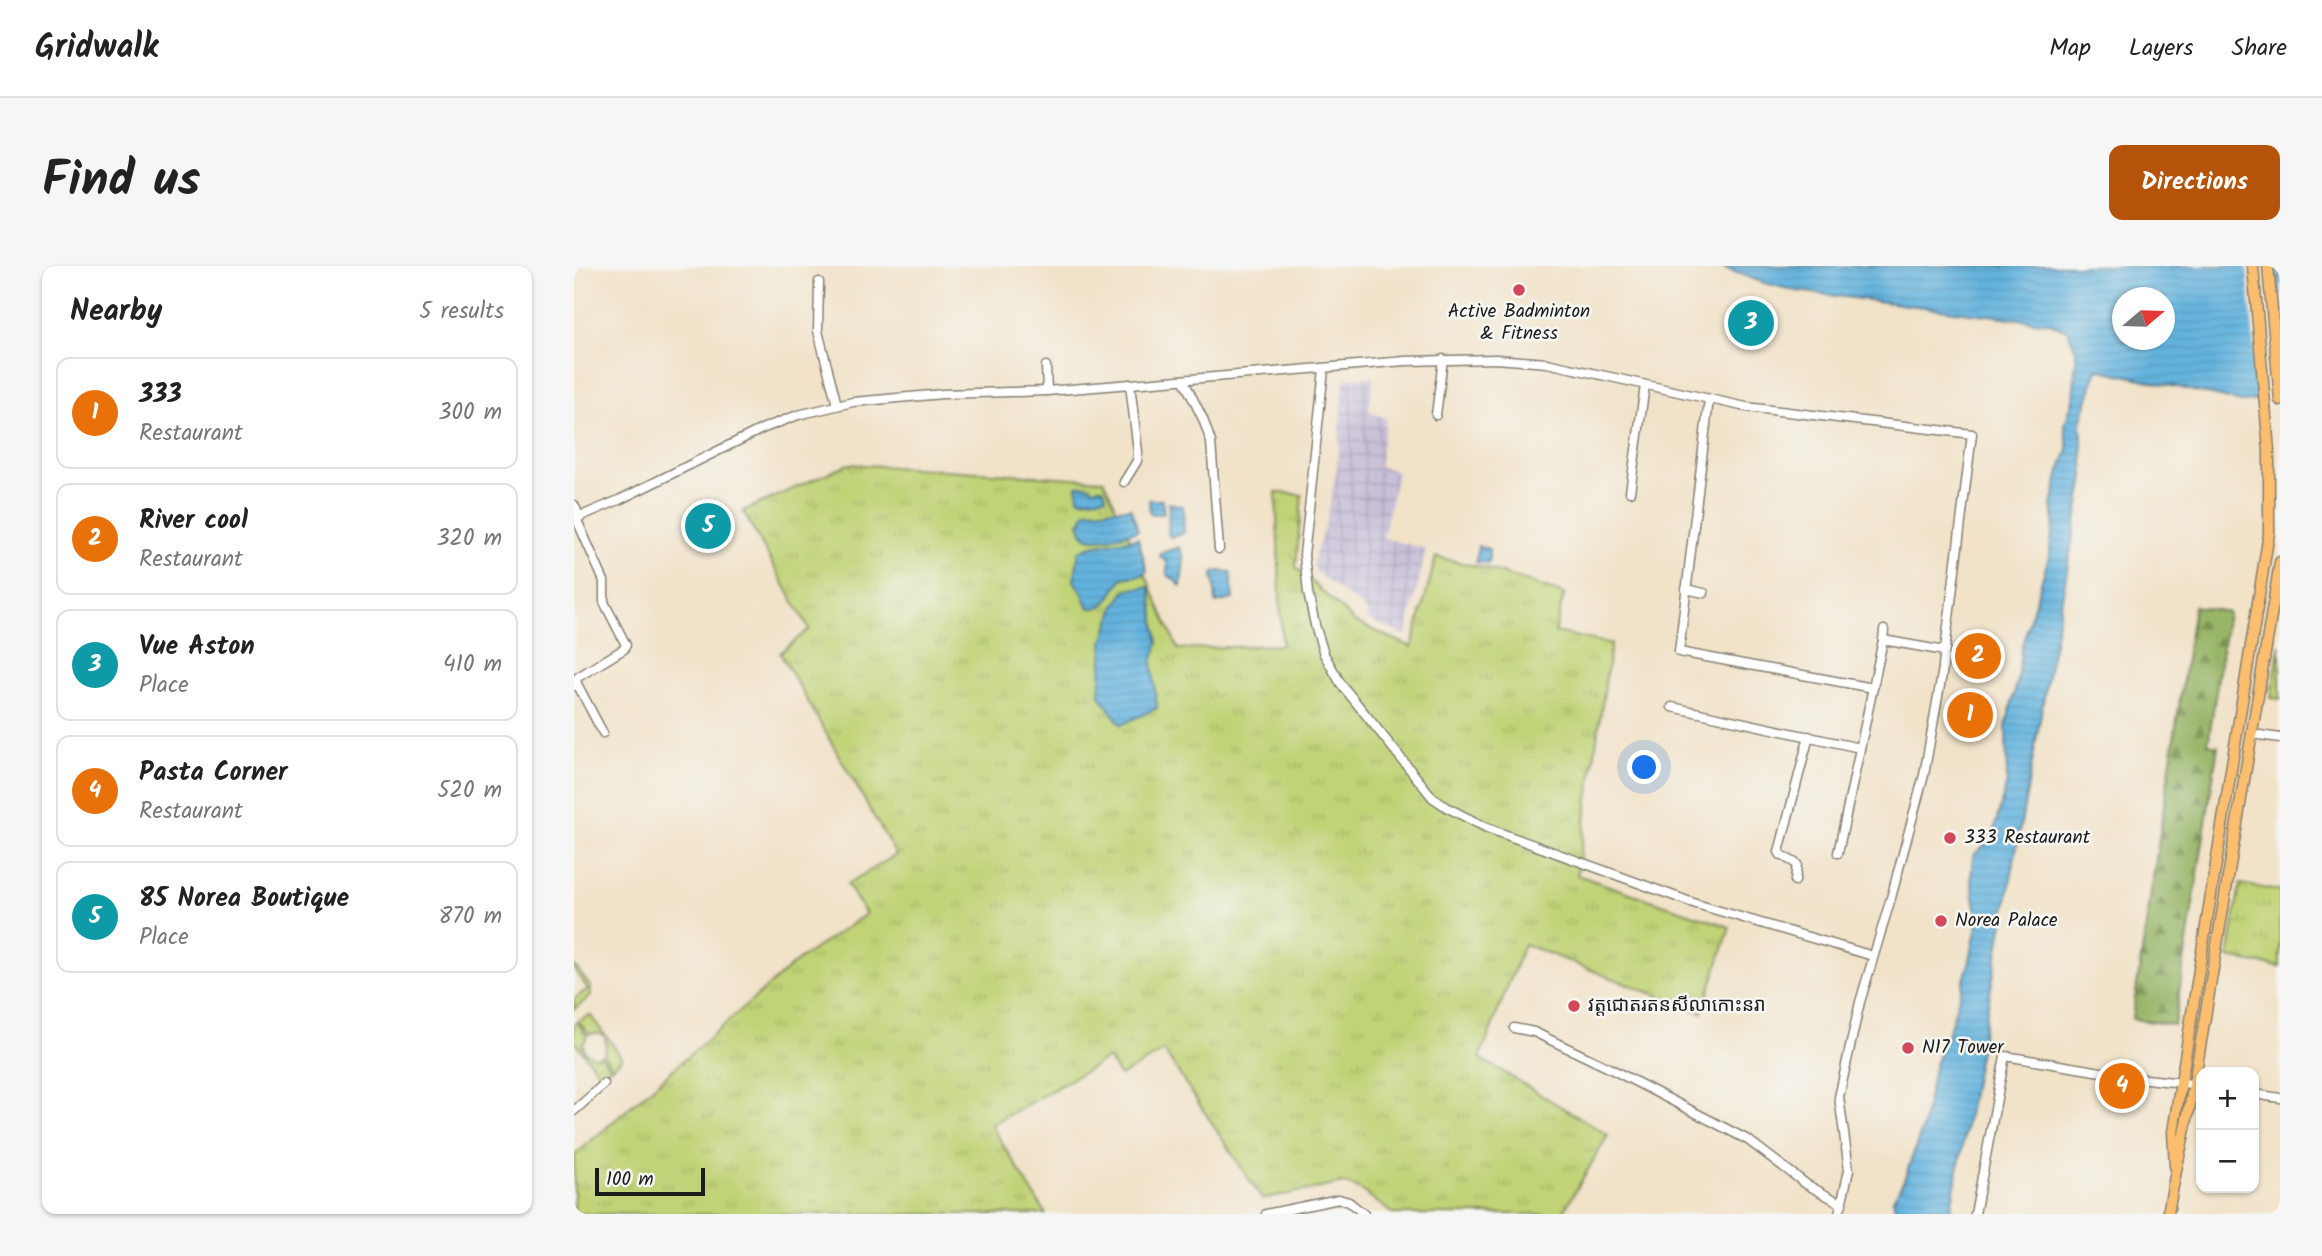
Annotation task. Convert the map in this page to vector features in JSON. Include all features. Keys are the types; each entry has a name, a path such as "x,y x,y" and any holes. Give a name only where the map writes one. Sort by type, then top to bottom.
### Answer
{"main road":[{"path":"2175,1166 2173,1132 2266,558 2271,508 2253,266"},
{"path":"2268,266 2280,400"},
{"path":"2201,1067 2280,562"},
{"path":"2168,1214 2175,1166 2196,1093"}],"street":[{"path":"820,282 818,331 837,405"},
{"path":"576,518 764,428 798,415 837,405 943,394 1047,391 1443,359 1537,362 1746,407 1972,434 1945,651 1916,810 1872,956 1838,1102 1849,1170 1839,1214"},
{"path":"1436,415 1443,359"},
{"path":"1046,366 1047,391"},
{"path":"1324,369 1304,555 1315,625 1324,654 1341,684 1433,797 1448,808 1488,828 1696,904 1872,956"},
{"path":"1184,380 1211,442 1219,550"},
{"path":"1124,482 1137,461 1138,452 1130,384"},
{"path":"1630,492 1645,386"},
{"path":"1709,399 1679,652 1873,688"},
{"path":"574,505 576,518 604,580 604,602 626,645 624,649 578,677 575,682 603,733"},
{"path":"1686,590 1704,593"},
{"path":"1838,853 1884,630"},
{"path":"1882,640 1945,651"},
{"path":"1672,707 1860,748"},
{"path":"2252,734 2280,738"},
{"path":"1795,881 1797,864 1779,852 1809,737"},
{"path":"1514,1028 1534,1032 1683,1105 1748,1140 1806,1184 1842,1204"},
{"path":"1975,1214 2005,1056 2137,1079 2196,1085"},
{"path":"574,1111 604,1084"},
{"path":"2259,1095 2280,1098"},
{"path":"1266,1214 1339,1199 1349,1202 1364,1214"}],"shaded area":[{"path":"1373,377 1369,412 1386,418 1379,466 1397,471 1383,538 1426,549 1406,636 1367,619 1367,611 1316,572 1313,562 1327,518 1337,468 1344,379"}],"green space":[{"path":"848,464 1104,480 1178,649 1282,645 1276,492 1302,495 1296,567 1355,622 1412,647 1436,557 1489,569 1564,594 1555,632 1611,644 1577,875 1730,927 1702,1013 1524,944 1480,1058 1608,1135 1562,1214 1393,1214 1361,1190 1345,1183 1262,1199 1164,1051 1120,1076 1108,1058 991,1125 1046,1214 574,1214 574,1156 797,961 866,914 847,884 896,855 780,653 809,629 743,511"},
{"path":"2194,606 2228,612 2208,744 2218,746 2174,1025 2132,1019"},
{"path":"2280,643 2280,699 2271,698"},
{"path":"2240,884 2280,891 2280,967 2228,958"},
{"path":"574,965 591,987 591,996 574,1009 574,999 588,989 574,970"},
{"path":"590,1015 604,1036 598,1033 589,1034 578,1021"},
{"path":"577,1022 587,1036 583,1052 574,1041 574,1024"},
{"path":"607,1037 622,1058 613,1067 603,1054"},
{"path":"586,1052 595,1057 601,1055 611,1068 600,1074 584,1054"}],"water":[{"path":"1719,266 2280,266 2280,402 2242,402 2097,369 2081,423 2084,477 1950,1214 1896,1214 1893,1199 1904,1180 1922,1129 1934,1067 1950,1027 1970,960 1977,926 1971,879 1973,856 1992,838 2007,782 2006,725 2017,682 2021,649 2049,556 2054,520 2052,505 2068,450 2065,424 2073,400 2076,349 2067,330 2050,323 1797,291 1764,283"},
{"path":"1077,486 1104,489 1106,497 1081,500 1078,498"},
{"path":"1149,500 1162,500 1164,514 1150,514"},
{"path":"1169,503 1183,506 1184,533 1171,537 1168,534"},
{"path":"1131,508 1138,530 1098,539 1084,535 1079,522 1084,520 1083,515 1087,511"},
{"path":"1138,538 1147,571 1142,575 1123,578 1105,603 1089,608 1074,581 1079,551"},
{"path":"1478,546 1489,549 1489,563 1476,562"},
{"path":"1179,547 1184,559 1181,586 1167,574 1167,562 1160,556 1161,553"},
{"path":"1214,572 1231,572 1233,599 1216,603 1213,575"},
{"path":"1150,587 1158,643 1152,662 1157,708 1121,725 1100,696 1103,642 1116,604 1127,589"}],"pier":[{"path":"2247,266 2273,266 2280,347 2280,405 2259,403"}],"place":[{"name":"Active Badminton & Fitness","path":"1519,290"},
{"name":"Vue Aston","path":"1751,323"},
{"name":"85 Norea Boutique","path":"708,526"},
{"name":"River cool","path":"1978,656"},
{"name":"333","path":"1970,715"},
{"name":"333 Restaurant","path":"1950,838"},
{"name":"Norea Palace","path":"1941,921"},
{"name":"វត្តជោតរតនសីលាកោះនរា","path":"1574,1006"},
{"name":"N17 Tower","path":"1908,1048"},
{"name":"Pasta Corner","path":"2122,1086"}]}
